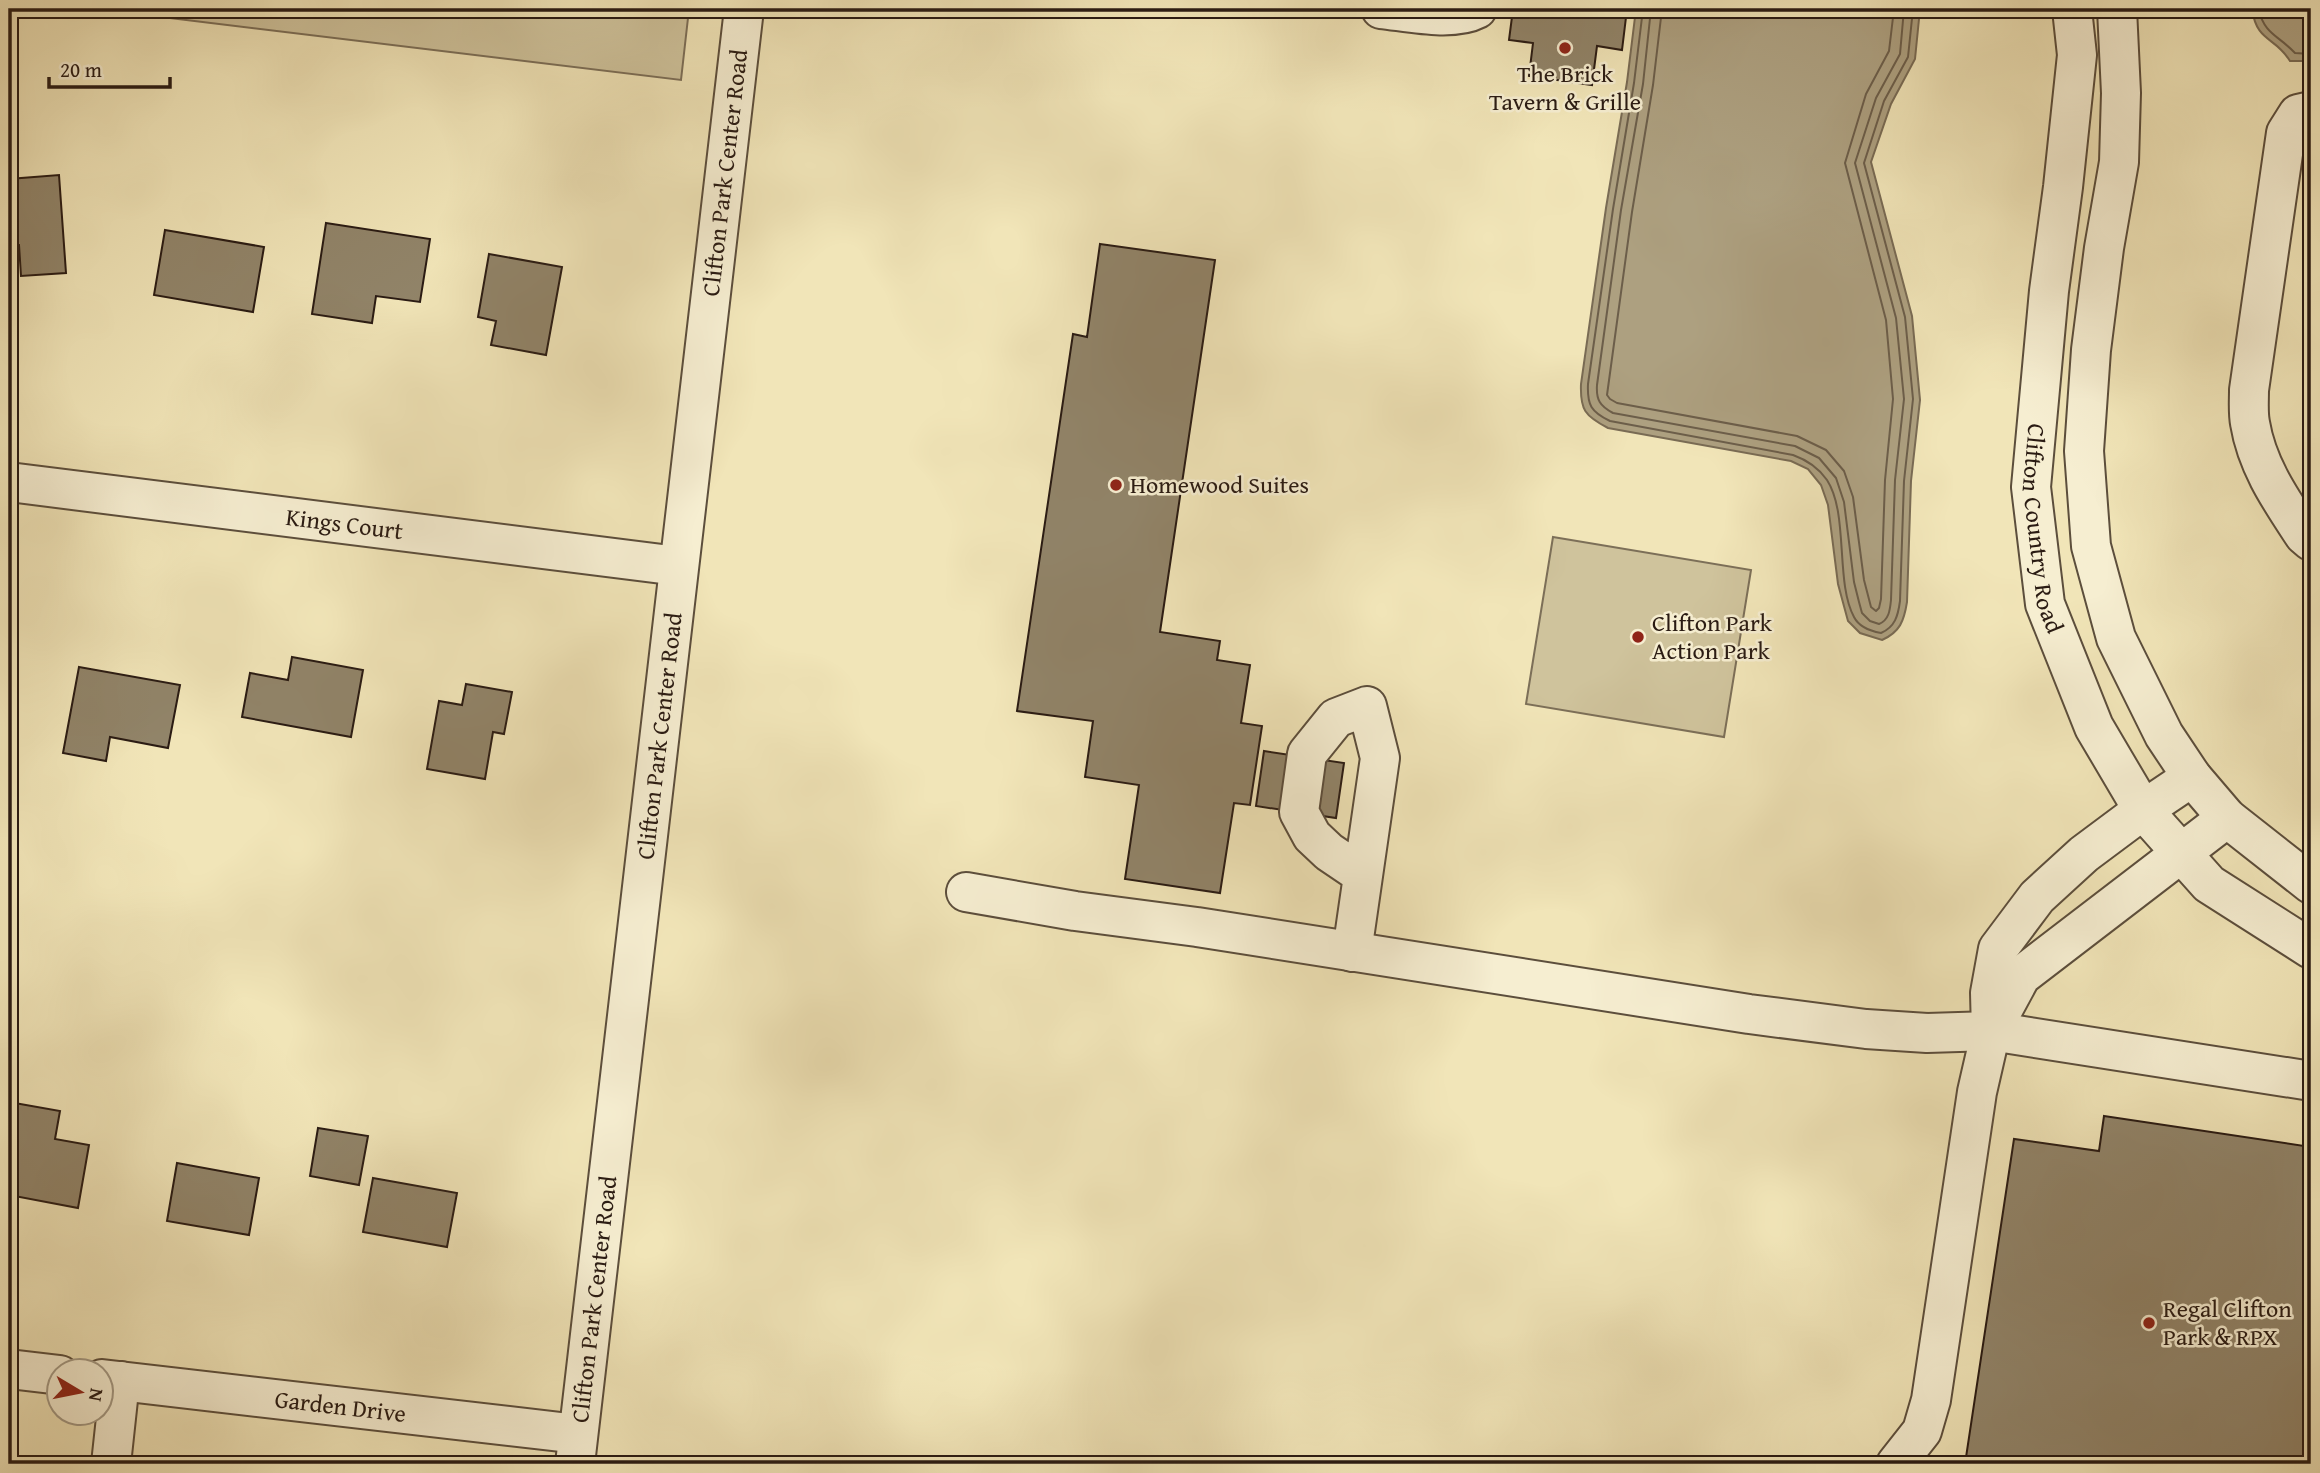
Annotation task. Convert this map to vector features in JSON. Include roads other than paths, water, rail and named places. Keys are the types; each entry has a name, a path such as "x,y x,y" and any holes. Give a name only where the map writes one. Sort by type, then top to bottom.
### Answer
{"street":[{"name":"Clifton Park Center Road","path":"577,1449 744,9"},
{"path":"1381,9 1451,16 1467,14 1477,9"},
{"name":"Clifton Country Road","path":"2072,9 2077,55 2049,291 2031,486 2045,604 2094,727 2143,810 2209,884 2311,949"},
{"name":"Clifton Country Road","path":"2117,9 2121,93 2119,162 2104,248 2091,350 2084,451 2091,546 2116,638 2164,735 2192,777 2227,818 2311,884"},
{"path":"2311,111 2298,114 2286,133 2249,390 2250,422 2258,456 2272,486 2304,535 2311,541"},
{"name":"Kings Court","path":"9,482 678,566"},
{"path":"1352,952 1380,758 1367,706 1336,718 1307,754 1299,812 1311,836 1363,875"},
{"path":"1896,1464 1922,1432 1931,1400 1977,1092 1991,1031 1990,993 1998,949 2037,897 2084,853 2192,777"},
{"path":"1991,1031 2021,976 2227,818"},
{"path":"966,892 1749,1014 1927,1034 1991,1031 2311,1081"},
{"path":"9,1369 46,1373"},
{"name":"Garden Drive","path":"116,1381 577,1449"},
{"path":"111,1428 111,1464"}],"water":[{"path":"1636,9 1920,9 1915,59 1891,104 1871,162 1912,316 1920,400 1911,481 1907,602 1900,625 1882,640 1860,633 1848,621 1838,584 1828,505 1821,485 1808,469 1791,461 1608,428 1589,416 1583,406 1581,384"},
{"path":"2252,9 2311,9 2311,61 2290,61 2262,34 2254,20"}],"place":[{"name":"The Brick Tavern & Grille","path":"1565,48"},
{"name":"Homewood Suites","path":"1116,485"},
{"name":"Clifton Park Action Park","path":"1638,637"},
{"name":"Regal Clifton Park & RPX","path":"2149,1323"}]}
